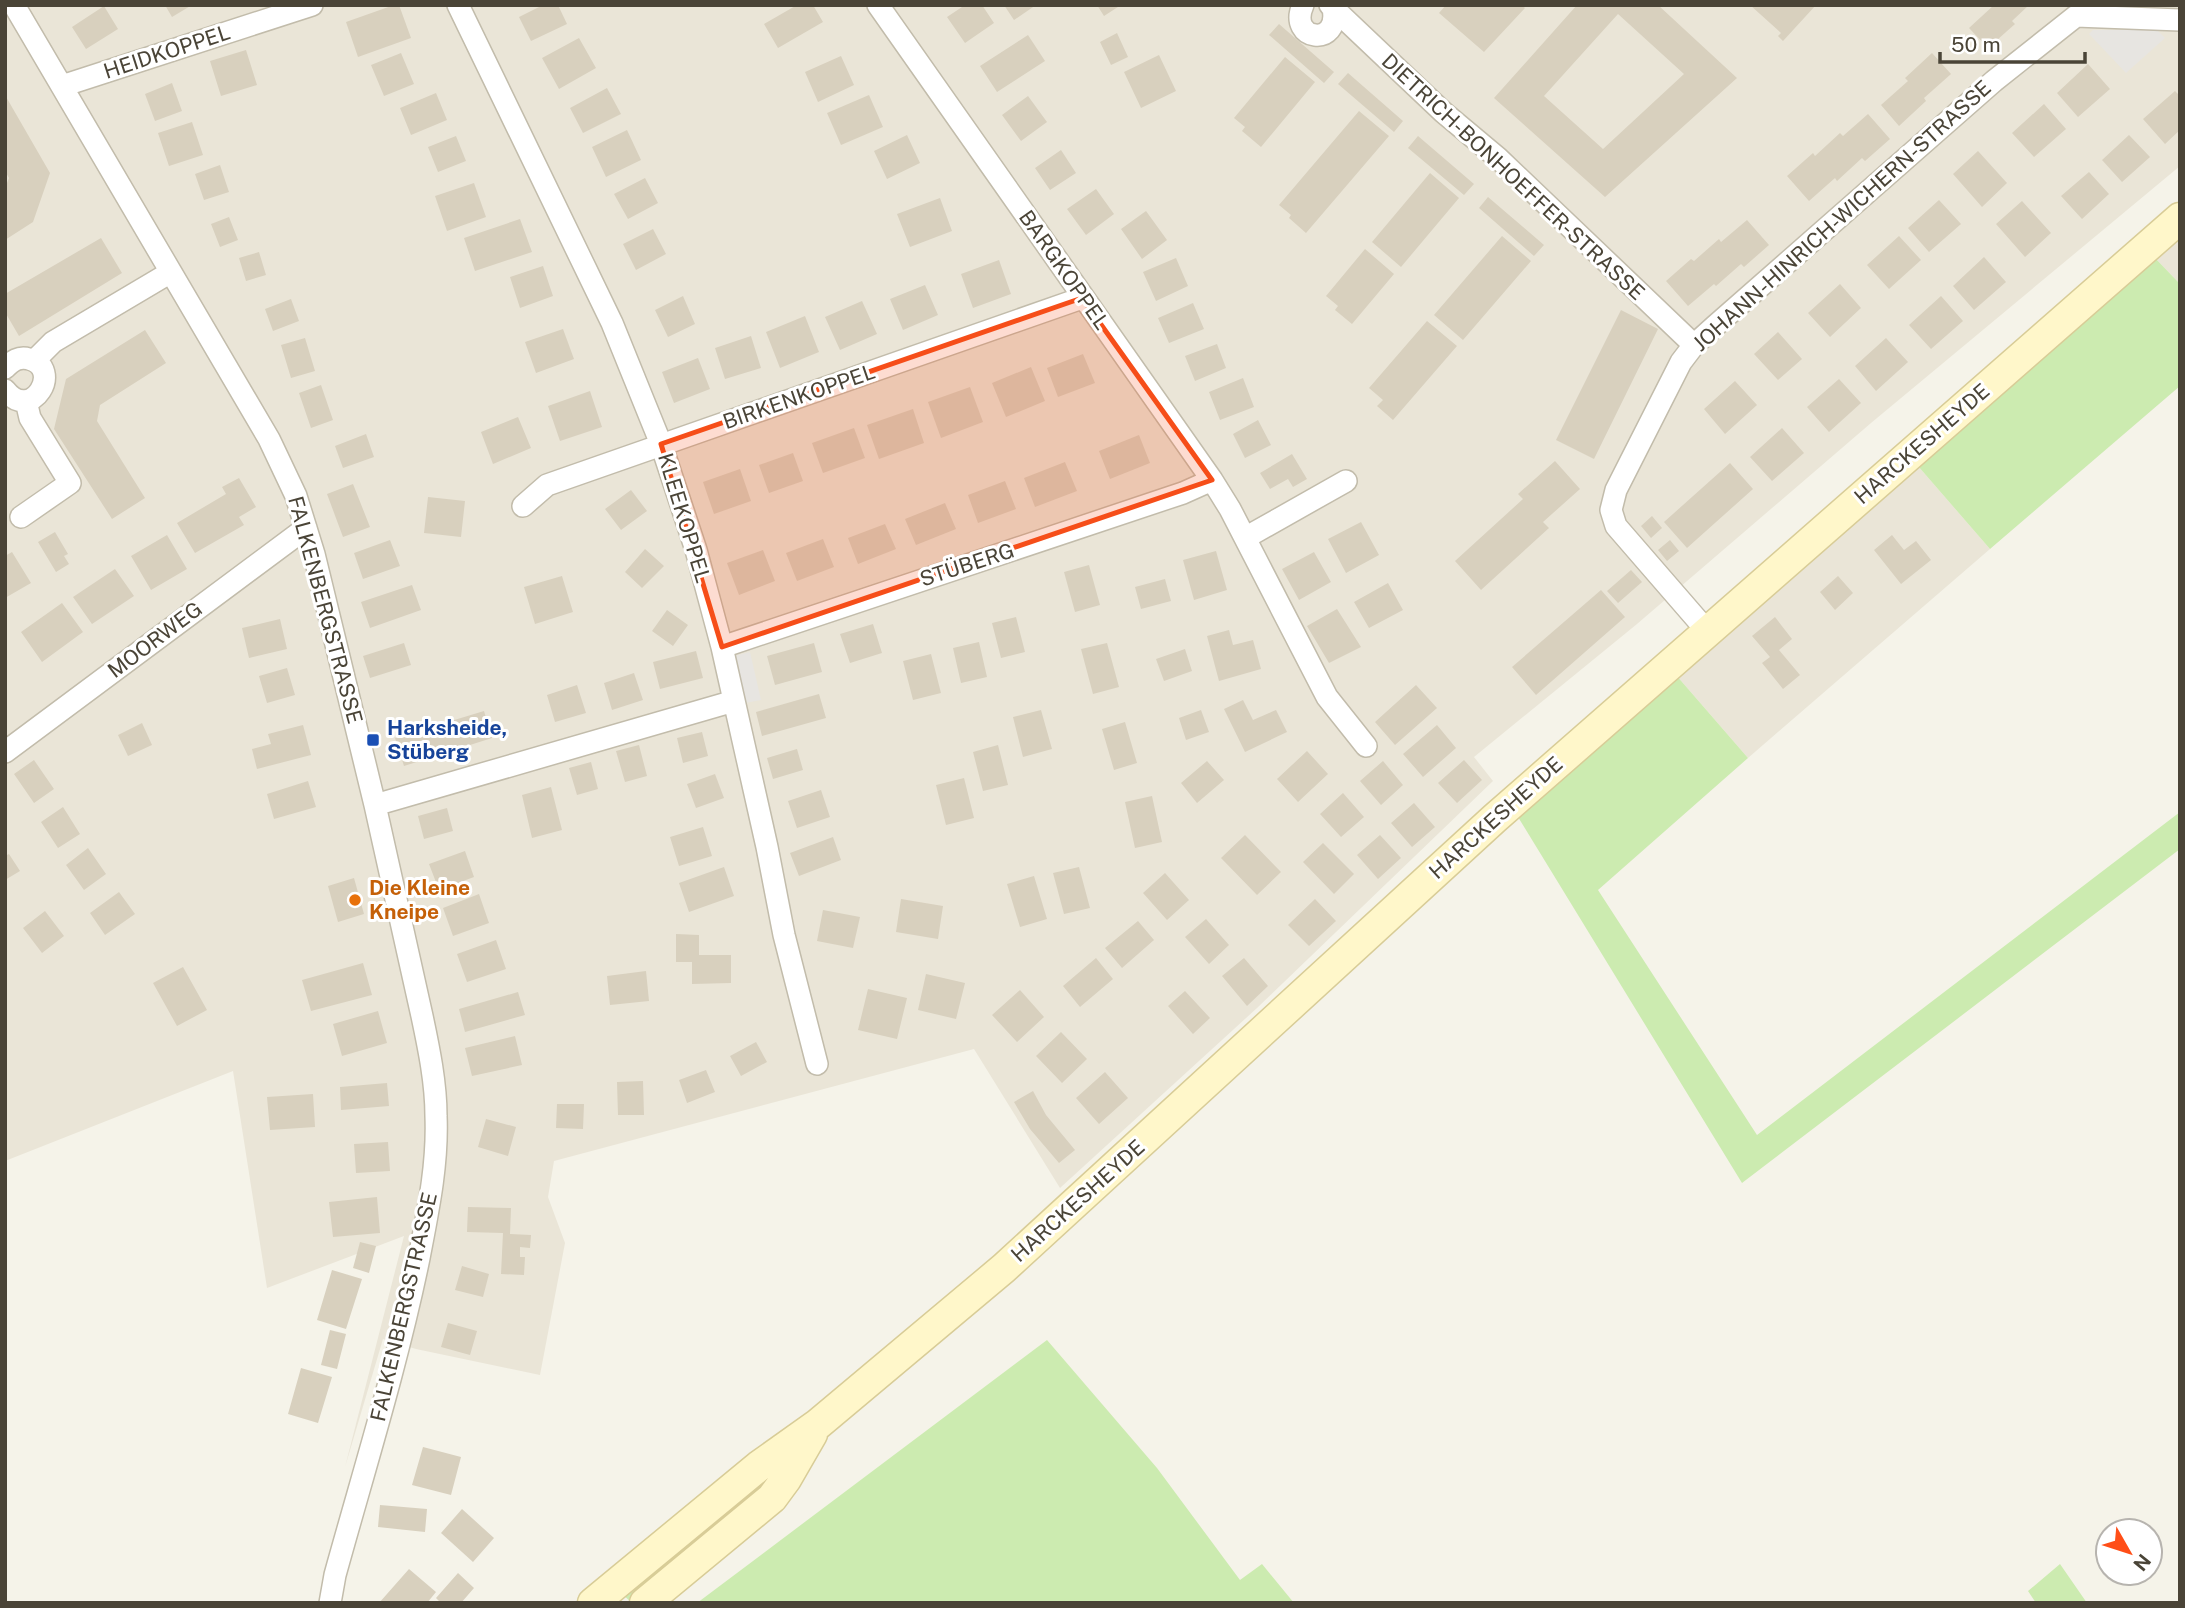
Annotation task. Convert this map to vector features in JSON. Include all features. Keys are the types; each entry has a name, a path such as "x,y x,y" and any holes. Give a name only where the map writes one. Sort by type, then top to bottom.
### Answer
{"main road":[{"name":"HARCKESHEYDE","path":"593,1603 760,1466 818,1424 1004,1268 1495,818 2180,218"},
{"name":"HARCKESHEYDE","path":"645,1603 772,1498 818,1424"}],"street":[{"name":"FALKENBERGSTRASSE","path":"15,5 269,439 296,496 314,554 375,805 429,1051 436,1116 432,1186 413,1288 335,1575 330,1603"},
{"name":"HEIDKOPPEL","path":"62,86 312,5"},
{"name":"KLEEKOPPEL","path":"458,5 612,323 662,444 696,550 722,647 784,935 817,1064"},
{"name":"BARGKOPPEL","path":"878,5 1212,480 1245,538 1326,698 1366,746"},
{"name":"DIETRICH-BONHOEFFER-STRASSE","path":"1303,5 1298,15 1301,27 1309,34 1321,35 1331,30 1335,19 1331,7"},
{"name":"DIETRICH-BONHOEFFER-STRASSE","path":"1331,7 1443,112 1498,158 1694,345"},
{"name":"JOHANN-HINRICH-WICHERN-STRASSE","path":"1707,631 1616,526 1611,510 1616,489 1681,362 1694,345 2072,10 2180,20"},
{"path":"35,360 53,342 171,272"},
{"name":"BIRKENKOPPEL","path":"523,506 547,485 1082,298"},
{"path":"5,368 13,360 24,357 35,360 44,370 45,384 37,396 26,401 18,400 5,390"},
{"path":"21,517 70,483 30,418 26,401"},
{"name":"STÜBERG","path":"722,647 1183,493 1212,480"},
{"path":"1245,538 1346,481"},
{"name":"MOORWEG","path":"5,752 306,528"},
{"path":"375,805 734,701"}],"highlighted area":[{"path":"1082,298 1212,480 722,647 661,444"}],"shaded area":[{"path":"5,5 2180,5 2180,166 1871,423 1637,624 1474,757 1493,781 1257,1008 1060,1188 974,1049 554,1161 548,1197 565,1243 540,1375 416,1349 383,1339 345,1467 404,1236 267,1288 233,1071 5,1161"},
{"path":"2093,30 2157,30 2165,38 2126,73 2089,34"},
{"path":"2180,237 2180,284 2155,258"},
{"path":"1918,466 1990,549 1748,758 1676,675"},
{"path":"750,652 761,700 745,703 734,656"}],"green space":[{"path":"2155,258 2180,284 2180,386 1990,549 1918,466"},
{"path":"1676,675 1748,758 1598,890 1757,1135 2180,812 2180,849 1742,1183 1518,817"},
{"path":"1047,1340 1157,1468 1240,1580 1262,1564 1294,1603 697,1603"},
{"path":"769,1480 766,1494 632,1603 621,1593 757,1483"},
{"path":"2060,1564 2087,1603 2036,1603 2028,1591"}],"building":[{"path":"165,5 192,5 172,17"},
{"path":"399,5 411,38 358,57 346,22"},
{"path":"543,5 558,5 567,24 531,41 519,17"},
{"path":"797,5 813,5 823,22 778,48 764,24"},
{"path":"965,5 982,5 994,23 965,43 947,17"},
{"path":"1004,5 1036,5 1014,20"},
{"path":"1097,5 1121,5 1104,16"},
{"path":"1446,5 1522,5 1525,8 1484,52 1439,13"},
{"path":"1577,5 1658,5 1737,78 1605,197 1494,98","holes":["1618,14 1684,74 1603,149 1544,96"]},
{"path":"1750,5 1816,5 1783,41 1778,36 1781,33"},
{"path":"1994,5 2029,5 2012,21 2015,24 1988,48 1969,28"},
{"path":"104,6 118,29 86,49 72,27"},
{"path":"1279,24 1334,72 1324,83 1269,35"},
{"path":"1117,33 1128,57 1111,65 1100,42"},
{"path":"1028,35 1045,61 997,92 980,66"},
{"path":"579,38 596,68 559,89 542,58"},
{"path":"246,50 257,85 221,96 210,61"},
{"path":"401,53 414,84 384,96 371,65"},
{"path":"1932,53 1951,74 1924,98 1926,101 1899,126 1881,105 1908,81 1905,78"},
{"path":"1159,55 1176,91 1141,108 1124,72"},
{"path":"841,56 854,85 818,102 805,72"},
{"path":"1285,57 1315,82 1261,147 1242,131 1245,127 1234,118"},
{"path":"2088,64 2110,89 2078,117 2057,93"},
{"path":"1348,73 1403,121 1394,132 1338,84"},
{"path":"172,83 182,111 155,121 145,94"},
{"path":"607,88 621,114 583,133 570,108"},
{"path":"2175,91 2180,96 2180,130 2165,144 2143,119"},
{"path":"436,93 447,120 411,135 400,108"},
{"path":"5,95 50,173 33,222 5,240 5,188 9,178 5,171"},
{"path":"869,95 883,127 841,145 827,113"},
{"path":"1028,96 1047,122 1021,141 1002,115"},
{"path":"2044,104 2066,129 2034,157 2012,133"},
{"path":"1359,111 1389,136 1306,233 1279,205"},
{"path":"1868,114 1890,139 1865,161 1862,158 1837,181 1835,178 1809,201 1787,176 1813,153 1815,156 1840,133 1843,136"},
{"path":"192,122 203,155 169,166 158,133"},
{"path":"627,130 641,160 606,177 592,147"},
{"path":"907,135 920,163 887,179 874,151"},
{"path":"2129,135 2150,157 2122,182 2102,160"},
{"path":"456,136 466,161 438,172 428,147"},
{"path":"1418,136 1474,184 1464,195 1408,148"},
{"path":"1061,150 1076,173 1050,190 1035,168"},
{"path":"1978,151 2007,183 1982,207 1953,174"},
{"path":"220,165 229,192 204,200 195,174"},
{"path":"2089,172 2109,194 2082,219 2061,196"},
{"path":"1430,173 1459,198 1401,267 1372,242"},
{"path":"645,178 658,203 628,219 614,194"},
{"path":"474,183 486,217 447,231 435,196"},
{"path":"1096,189 1114,214 1086,235 1067,209"},
{"path":"1488,197 1544,245 1534,256 1479,208"},
{"path":"940,198 952,231 910,247 897,214"},
{"path":"1939,200 1961,224 1929,252 1908,228"},
{"path":"2022,201 2051,233 2025,257 1996,224"},
{"path":"1146,211 1167,240 1142,259 1121,229"},
{"path":"229,217 238,240 220,247 211,224"},
{"path":"520,219 532,252 475,271 464,238"},
{"path":"1747,220 1769,245 1744,267 1741,264 1688,306 1666,281 1691,259 1694,261 1719,239 1721,242"},
{"path":"653,229 666,254 636,270 623,244"},
{"path":"1502,236 1531,261 1463,340 1434,315"},
{"path":"1899,236 1921,260 1889,289 1867,265"},
{"path":"101,238 122,273 19,336 5,312 5,294"},
{"path":"1365,249 1394,274 1352,324 1335,310 1338,306 1326,296"},
{"path":"259,252 266,275 246,281 239,258"},
{"path":"1984,257 2006,282 1974,310 1953,286"},
{"path":"1176,258 1188,286 1156,301 1143,272"},
{"path":"999,260 1011,294 973,308 961,274"},
{"path":"543,266 553,296 520,308 510,277"},
{"path":"1840,284 1861,308 1830,337 1808,313"},
{"path":"925,285 938,315 903,330 890,299"},
{"path":"683,296 695,324 668,337 655,310"},
{"path":"1941,296 1963,321 1931,349 1909,325"},
{"path":"291,299 299,321 273,331 265,309"},
{"path":"862,301 877,334 840,350 825,317"},
{"path":"1193,303 1204,329 1169,343 1158,318"},
{"path":"1621,310 1658,329 1594,459 1556,440"},
{"path":"805,316 819,352 780,368 766,332"},
{"path":"1427,321 1457,346 1393,420 1377,406 1383,400 1369,388"},
{"path":"563,329 574,359 536,373 525,342"},
{"path":"145,330 166,363 100,405 97,421 145,498 112,519 54,429 66,379"},
{"path":"1778,332 1802,359 1778,380 1754,354"},
{"path":"751,336 761,368 725,379 715,348"},
{"path":"305,338 315,371 291,378 281,345"},
{"path":"1886,338 1908,362 1876,391 1855,366"},
{"path":"1217,344 1226,368 1195,381 1185,356"},
{"path":"1083,354 1095,383 1058,397 1047,368"},
{"path":"698,358 710,389 674,403 662,372"},
{"path":"1031,367 1045,401 1006,417 992,383"},
{"path":"1243,378 1254,407 1220,420 1209,392"},
{"path":"1839,379 1861,403 1829,432 1807,407"},
{"path":"1735,381 1757,405 1725,434 1704,409"},
{"path":"321,385 333,420 311,428 299,393"},
{"path":"970,387 983,422 941,438 928,402"},
{"path":"590,391 602,427 560,441 548,406"},
{"path":"913,409 924,443 879,459 867,425"},
{"path":"518,417 531,448 493,464 481,432"},
{"path":"1258,420 1271,445 1245,458 1233,434"},
{"path":"854,428 865,458 823,473 812,443"},
{"path":"1782,428 1804,453 1772,481 1750,457"},
{"path":"366,434 374,457 343,468 335,446"},
{"path":"1139,435 1150,463 1110,479 1099,451"},
{"path":"793,453 803,481 769,493 759,465"},
{"path":"1292,454 1307,479 1293,487 1288,479 1270,489 1260,473"},
{"path":"1555,461 1580,489 1543,522 1549,528 1481,590 1455,561 1523,499 1518,494"},
{"path":"1065,462 1077,491 1035,507 1024,478"},
{"path":"1730,463 1753,489 1687,548 1664,522"},
{"path":"740,469 751,501 714,514 703,482"},
{"path":"239,478 256,507 239,517 244,525 195,553 177,523 226,494 222,487"},
{"path":"1005,481 1016,509 978,523 968,495"},
{"path":"353,484 370,527 343,537 327,494"},
{"path":"631,490 647,511 621,530 605,509"},
{"path":"428,497 465,501 461,537 424,533"},
{"path":"945,503 956,529 916,545 905,519"},
{"path":"1652,516 1662,528 1651,538 1641,526"},
{"path":"1361,522 1379,555 1346,573 1328,539"},
{"path":"885,524 896,549 858,564 848,538"},
{"path":"55,532 68,554 64,556 69,564 56,572 38,542"},
{"path":"167,535 187,569 151,590 131,556"},
{"path":"1892,535 1904,550 1916,541 1931,560 1901,584 1874,550"},
{"path":"823,539 834,567 797,581 786,553"},
{"path":"390,540 400,566 363,579 354,553"},
{"path":"1670,540 1679,551 1667,561 1658,550"},
{"path":"645,549 664,566 642,588 625,572"},
{"path":"763,550 775,581 739,595 727,563"},
{"path":"1216,551 1227,590 1194,600 1183,560"},
{"path":"12,552 31,583 5,598 5,556"},
{"path":"1314,552 1331,582 1299,600 1282,569"},
{"path":"1089,565 1100,605 1075,612 1064,572"},
{"path":"115,569 134,596 92,624 73,597"},
{"path":"1631,570 1642,582 1618,603 1607,591"},
{"path":"562,576 573,612 535,624 524,587"},
{"path":"1838,576 1853,593 1835,610 1820,592"},
{"path":"1165,579 1171,601 1141,609 1135,587"},
{"path":"1388,583 1403,610 1369,628 1354,602"},
{"path":"412,585 421,610 370,628 361,602"},
{"path":"1601,590 1625,617 1536,695 1512,667"},
{"path":"62,603 83,632 42,662 21,632"},
{"path":"1337,609 1361,647 1329,663 1307,626"},
{"path":"667,610 688,625 673,646 652,631"},
{"path":"1016,617 1025,652 1001,658 992,623"},
{"path":"1775,617 1792,639 1779,650 1800,675 1783,689 1762,663 1770,657 1752,636"},
{"path":"280,619 287,649 249,658 242,628"},
{"path":"873,624 882,653 850,663 840,634"},
{"path":"1229,630 1233,645 1253,640 1261,669 1219,681 1207,636"},
{"path":"979,642 987,677 961,683 953,648"},
{"path":"404,643 411,665 370,678 363,656"},
{"path":"814,643 822,672 775,685 767,656"},
{"path":"1107,643 1119,687 1093,694 1081,649"},
{"path":"1185,649 1192,671 1164,681 1156,659"},
{"path":"696,651 703,678 660,689 653,662"},
{"path":"931,654 941,693 913,700 903,661"},
{"path":"287,668 295,695 267,703 259,676"},
{"path":"634,673 643,700 612,710 604,683"},
{"path":"577,685 586,713 555,722 547,695"},
{"path":"1416,685 1437,708 1395,745 1375,722"},
{"path":"819,694 826,718 762,736 756,712"},
{"path":"1243,700 1253,720 1276,710 1287,732 1245,752 1224,709"},
{"path":"1041,710 1052,749 1023,757 1013,717"},
{"path":"1201,710 1209,732 1186,740 1179,718"},
{"path":"484,711 492,738 404,766 395,738"},
{"path":"1125,722 1137,763 1114,770 1102,729"},
{"path":"142,723 152,745 128,756 118,735"},
{"path":"303,725 311,755 257,769 252,749 271,744 268,734"},
{"path":"1437,725 1456,748 1423,777 1403,754"},
{"path":"702,732 708,756 683,763 677,738"},
{"path":"639,745 647,776 625,782 616,751"},
{"path":"998,745 1008,785 983,791 973,752"},
{"path":"797,749 803,770 773,779 767,758"},
{"path":"1307,751 1328,774 1298,802 1277,779"},
{"path":"34,760 54,789 34,803 14,774"},
{"path":"1464,760 1482,780 1457,803 1438,783"},
{"path":"1207,761 1224,780 1197,803 1181,783"},
{"path":"1383,761 1403,785 1381,805 1360,781"},
{"path":"591,762 598,789 577,795 569,768"},
{"path":"715,774 724,798 696,808 687,784"},
{"path":"964,778 974,818 946,825 936,785"},
{"path":"308,781 316,807 274,819 267,794"},
{"path":"551,787 562,830 532,838 522,795"},
{"path":"821,790 830,817 797,828 788,801"},
{"path":"1343,793 1364,817 1341,837 1320,814"},
{"path":"1152,796 1162,842 1135,848 1125,802"},
{"path":"1414,803 1435,827 1412,847 1391,823"},
{"path":"63,807 80,834 58,848 41,822"},
{"path":"447,808 453,831 424,839 418,816"},
{"path":"703,827 712,856 679,866 670,837"},
{"path":"1245,835 1281,872 1257,895 1221,858"},
{"path":"1380,835 1401,858 1378,879 1357,855"},
{"path":"833,837 841,860 799,876 790,853"},
{"path":"1323,843 1354,874 1334,894 1303,862"},
{"path":"88,848 106,874 84,890 66,865"},
{"path":"465,851 474,877 439,890 429,864"},
{"path":"9,854 20,871 5,880 5,856"},
{"path":"724,867 734,896 689,912 679,883"},
{"path":"1079,867 1090,908 1064,914 1053,873"},
{"path":"1165,873 1189,900 1167,920 1143,893"},
{"path":"1034,876 1047,919 1020,927 1007,884"},
{"path":"354,878 364,914 338,922 328,886"},
{"path":"119,892 135,914 105,935 90,913"},
{"path":"479,894 489,923 453,936 443,908"},
{"path":"901,899 943,906 938,939 896,932"},
{"path":"1315,899 1336,921 1309,946 1288,925"},
{"path":"823,910 860,917 853,948 817,941"},
{"path":"45,911 64,936 42,953 23,928"},
{"path":"1206,919 1229,945 1209,964 1185,937"},
{"path":"1138,921 1154,940 1122,968 1105,948"},
{"path":"676,934 699,935 699,955 731,955 731,983 692,984 692,962 676,962"},
{"path":"496,940 506,969 467,982 457,954"},
{"path":"1096,958 1113,979 1080,1007 1063,986"},
{"path":"1244,958 1268,986 1247,1006 1222,976"},
{"path":"363,963 372,995 311,1011 302,980"},
{"path":"183,967 207,1010 177,1026 153,983"},
{"path":"646,971 649,1001 610,1005 607,976"},
{"path":"926,974 965,983 956,1019 918,1010"},
{"path":"868,989 907,998 897,1039 858,1030"},
{"path":"1020,990 1044,1017 1017,1042 992,1015"},
{"path":"1185,991 1210,1018 1193,1034 1168,1006"},
{"path":"518,992 525,1015 465,1032 459,1009"},
{"path":"378,1011 387,1043 342,1056 333,1024"},
{"path":"1061,1032 1087,1059 1062,1083 1036,1056"},
{"path":"515,1036 522,1065 472,1076 465,1048"},
{"path":"756,1042 767,1062 741,1076 730,1056"},
{"path":"706,1070 715,1092 687,1103 679,1080"},
{"path":"1105,1072 1128,1098 1099,1124 1076,1098"},
{"path":"643,1081 644,1115 618,1115 617,1082"},
{"path":"387,1083 389,1106 341,1110 340,1087"},
{"path":"1033,1091 1046,1115 1075,1150 1059,1163 1030,1129 1014,1102"},
{"path":"313,1094 315,1127 270,1130 267,1097"},
{"path":"557,1104 584,1104 583,1129 556,1128"},
{"path":"486,1119 516,1127 508,1156 478,1147"},
{"path":"388,1142 390,1171 356,1173 354,1144"},
{"path":"377,1197 380,1233 333,1237 329,1202"},
{"path":"468,1207 511,1208 510,1234 531,1235 530,1248 520,1247 520,1257 525,1257 524,1275 501,1274 503,1233 467,1232"},
{"path":"360,1242 376,1246 369,1273 353,1268"},
{"path":"462,1266 489,1274 483,1297 455,1290"},
{"path":"332,1270 362,1279 346,1329 317,1320"},
{"path":"448,1323 477,1331 470,1355 441,1347"},
{"path":"330,1330 346,1334 337,1369 321,1365"},
{"path":"301,1368 332,1377 318,1423 288,1414"},
{"path":"423,1447 461,1457 451,1495 412,1485"},
{"path":"380,1505 427,1509 425,1532 378,1527"},
{"path":"462,1509 494,1538 473,1562 441,1533"},
{"path":"409,1569 436,1592 427,1603 379,1603"},
{"path":"458,1573 474,1588 461,1603 441,1603 436,1598"}],"place":[{"name":"Harksheide, Stüberg","path":"373,740"},
{"name":"Die Kleine Kneipe","path":"355,900"}]}
